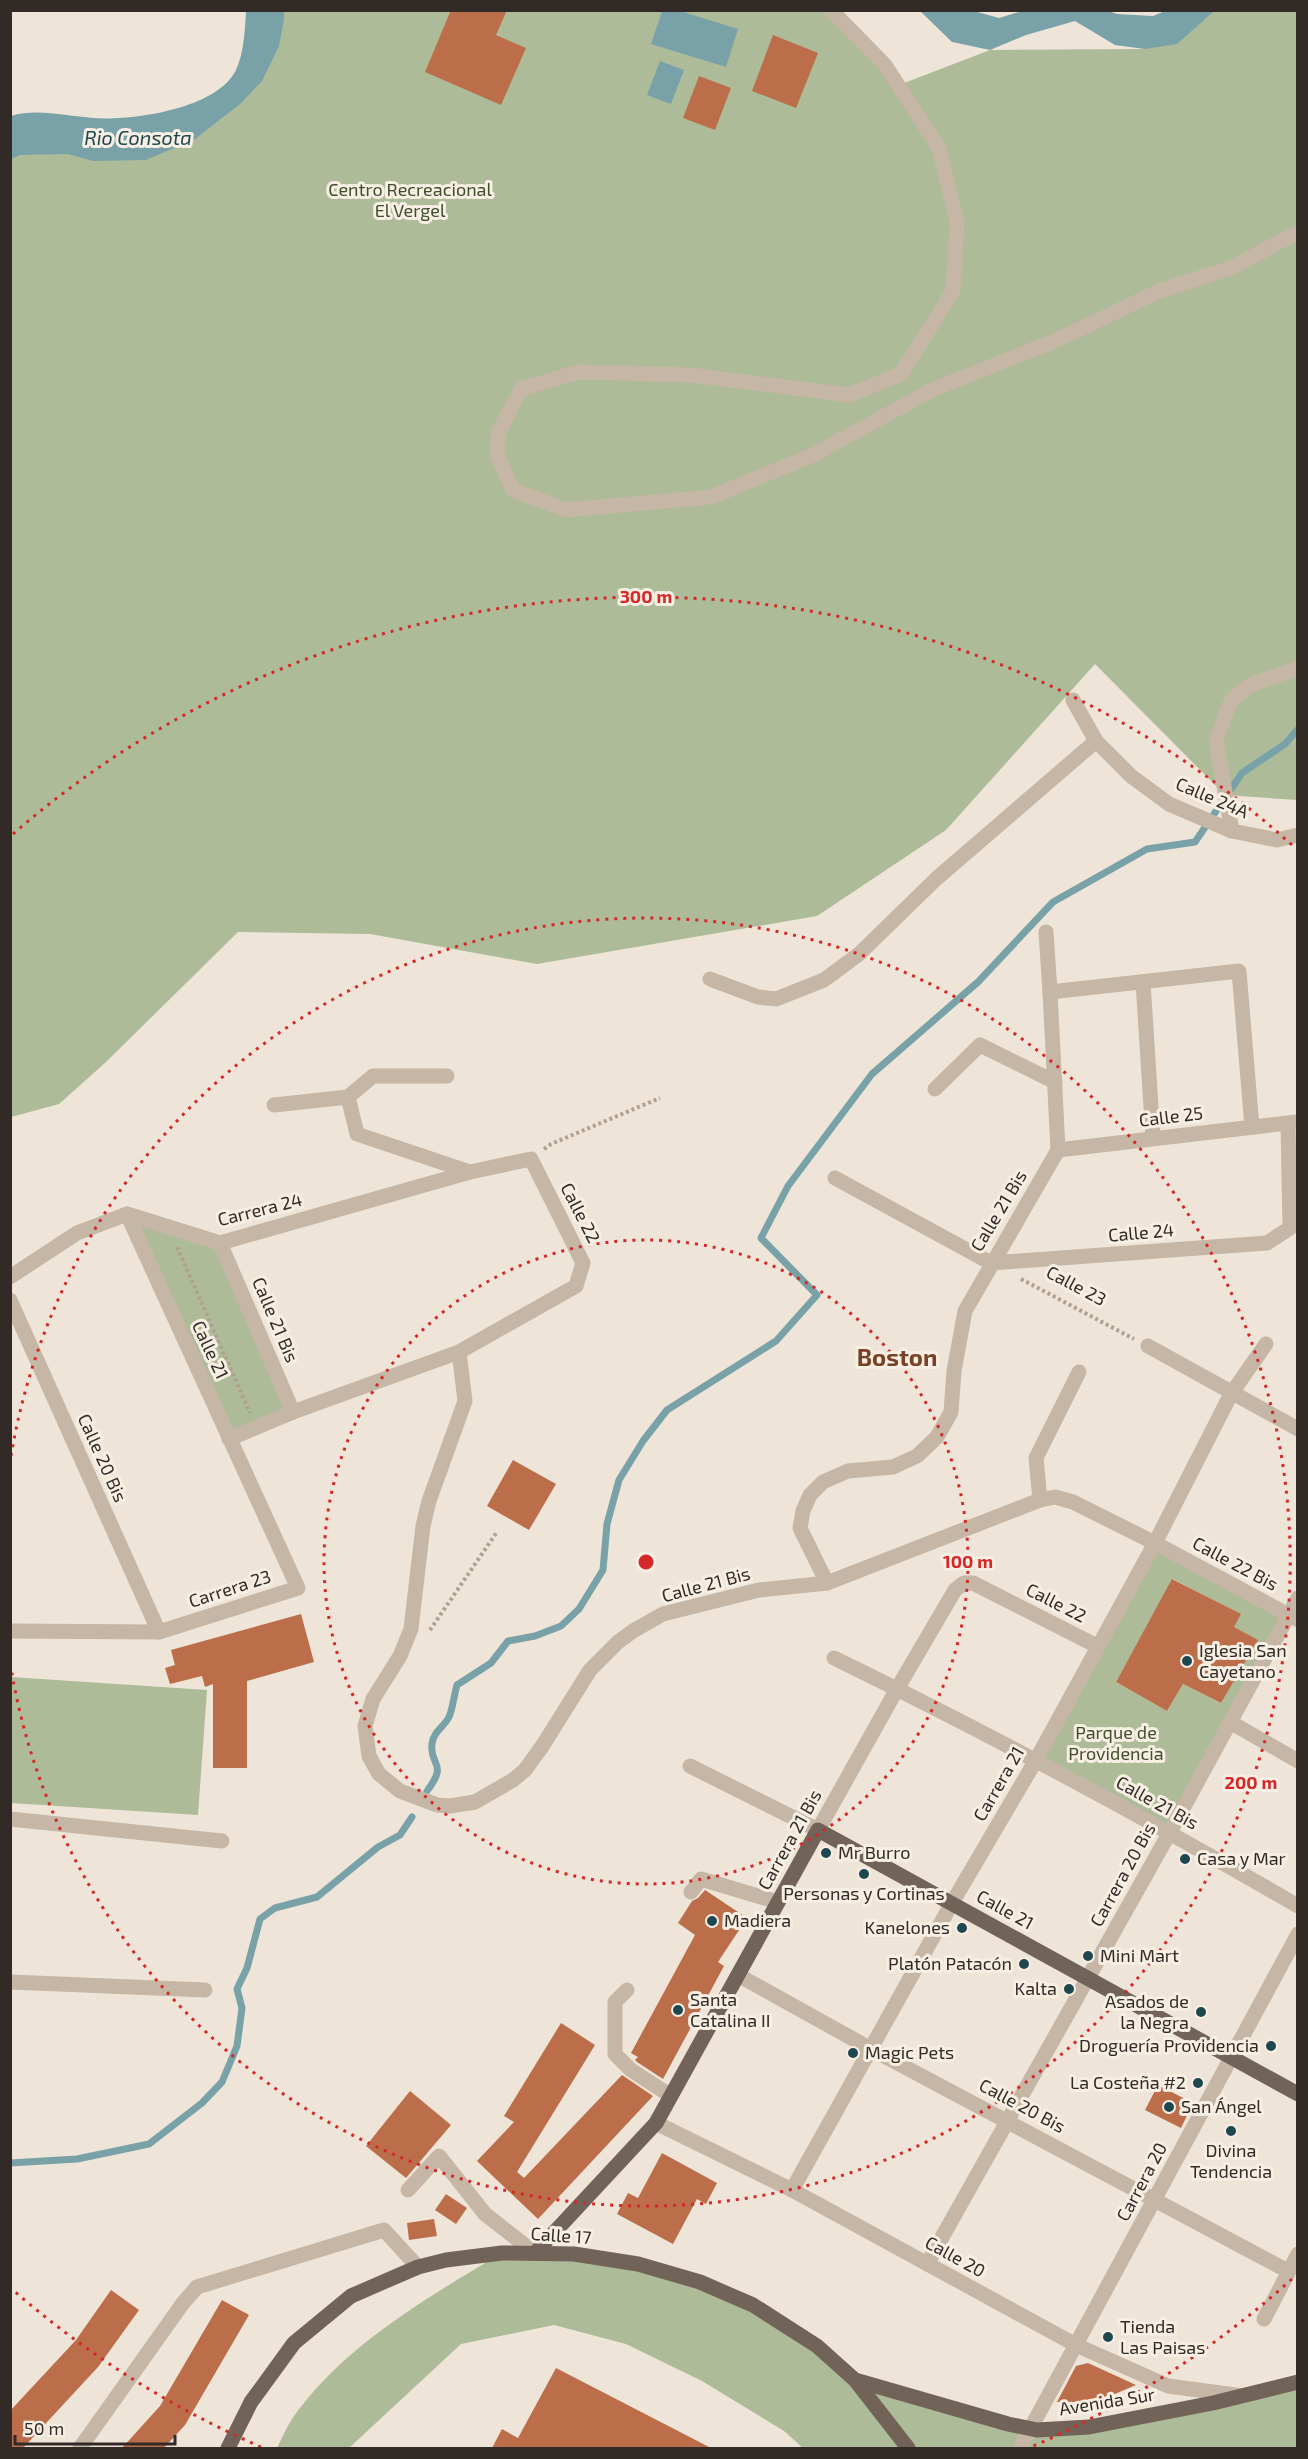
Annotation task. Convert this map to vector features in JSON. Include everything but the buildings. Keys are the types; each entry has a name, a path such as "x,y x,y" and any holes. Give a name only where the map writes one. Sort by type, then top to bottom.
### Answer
{"main road":[{"name":"Carrera 21 Bis","path":"535,2253 656,2123 818,1830"},
{"name":"Calle 21","path":"818,1830 1298,2094"},
{"name":"Calle 17","path":"228,2448 251,2402 294,2343 351,2296 418,2267 446,2260 502,2253 574,2254 638,2264 700,2282 753,2305 818,2346 855,2380 908,2448"},
{"name":"Avenida Sur","path":"855,2380 1030,2430 1089,2427 1245,2396 1298,2382"}],"street":[{"path":"831,10 885,65 939,148 957,223 953,291 901,374 849,395 690,375 578,372 521,389 499,432 497,454 513,490 566,510 711,497 813,455 934,388 1057,340 1159,291 1231,268 1298,232"},
{"path":"1232,831 1216,741 1226,712 1232,699 1250,685 1298,668"},
{"name":"Calle 24A","path":"1073,700 1096,741 1131,776 1169,804 1232,831 1277,840 1298,835"},
{"path":"710,980 758,997 776,999 824,980 860,954 936,879 1096,741"},
{"path":"1046,932 1058,1150"},
{"path":"1050,992 1239,971 1252,1126"},
{"path":"1143,982 1153,1138"},
{"path":"935,1089 980,1045 1055,1082"},
{"path":"274,1106 348,1097 373,1076 447,1076"},
{"path":"348,1097 357,1134 470,1172"},
{"name":"Calle 25","path":"1058,1150 1293,1123"},
{"name":"Calle 24","path":"991,1263 1267,1243 1290,1228 1293,1123"},
{"name":"Calle 21 Bis","path":"459,1352 465,1401 429,1501 423,1526 411,1629 400,1656 373,1699 366,1715 365,1726 369,1756 379,1774 412,1797 437,1805 450,1806 475,1802 513,1780 525,1770 590,1670 633,1630 663,1614 759,1590 827,1583 800,1528 802,1510 823,1482 848,1471 893,1467 917,1456 937,1437 951,1412 954,1371 965,1311 1058,1150"},
{"name":"Carrera 24","path":"127,1214 220,1243 470,1172 531,1159"},
{"name":"Calle 22","path":"459,1352 576,1286 583,1263 531,1159"},
{"path":"835,1178 991,1263"},
{"path":"10,1277 78,1233 127,1214"},
{"name":"Calle 21","path":"127,1214 230,1439"},
{"name":"Calle 21 Bis","path":"220,1243 293,1412"},
{"name":"Calle 20 Bis","path":"10,1300 159,1632"},
{"name":"Carrera 21","path":"792,2190 952,1903 1036,1760 1155,1543 1231,1394 1266,1344"},
{"path":"1148,1346 1231,1394 1298,1429"},
{"path":"230,1439 293,1412 459,1352"},
{"path":"827,1583 1040,1500 1036,1458 1079,1372"},
{"name":"Carrera 23","path":"10,1631 159,1632 298,1588 230,1439"},
{"name":"Calle 22 Bis","path":"1040,1500 1055,1497 1073,1502 1293,1617"},
{"name":"Calle 22","path":"964,1583 973,1583 1097,1646"},
{"name":"Carrera 21 Bis","path":"818,1830 955,1590 964,1583"},
{"name":"Carrera 20 Bis","path":"927,2264 1230,1722 1293,1617 1298,1598"},
{"name":"Calle 21 Bis","path":"834,1658 1036,1760 1170,1832 1298,1906"},
{"path":"1230,1722 1298,1761"},
{"name":"Calle 21","path":"690,1766 818,1830"},
{"path":"10,1819 222,1841"},
{"path":"691,1892 701,1879 778,1902"},
{"name":"Carrera 20","path":"1020,2448 1298,1934"},
{"name":"Calle 20 Bis","path":"738,1975 871,2049 1288,2271"},
{"path":"10,1982 205,1990"},
{"path":"627,1990 615,2002 615,2054 631,2070 671,2096"},
{"name":"Calle 20","path":"656,2123 792,2190 1076,2345 1168,2386 1245,2396"},
{"path":"408,2190 439,2156 485,2214 535,2253"},
{"path":"80,2448 183,2303 197,2287 384,2230 418,2267"},
{"path":"1264,2319 1298,2254"}],"path":[{"path":"531,1159 550,1144 660,1098"},
{"path":"168,1227 256,1428"},
{"name":"Calle 23","path":"991,1263 1148,1346"},
{"path":"426,1636 497,1532"}],"green space":[{"name":"Centro Recreacional El Vergel","path":"284,11 831,11 899,85 990,50 1145,49 1206,11 1297,11 1297,800 1225,795 1095,664 946,830 817,916 537,964 370,934 238,932 105,1063 59,1104 11,1117 11,155 177,146 284,19"},
{"path":"127,1214 220,1243 293,1412 229,1439"},
{"name":"Parque de Providencia","path":"1155,1543 1289,1615 1170,1832 1036,1760","holes":["1173,1579 1240,1614 1234,1627 1257,1640 1221,1703 1183,1684 1167,1711 1116,1682"]},
{"path":"11,1677 207,1690 198,1815 11,1803"},
{"path":"502,2253 638,2264 753,2305 855,2380 1061,2430 1297,2382 1297,2448 803,2448 784,2431 702,2381 626,2344 554,2325 461,2344 349,2448 277,2448 291,2420 338,2366 389,2324"}],"water":[{"path":"1106,10 1117,14 1153,16 1165,11 1214,11 1177,44 1145,49 1115,45 1075,21 1026,35 990,50 952,42 920,11 974,11 999,18 1022,11"},
{"name":"Rio Consota","path":"246,11 284,11 279,46 262,81 240,104 195,139 146,160 93,161 68,154 20,155 11,159 11,116 41,113 93,118 129,117 172,110 211,94 226,83 239,63 245,33"},
{"path":"662,11 680,11 738,29 726,67 651,44"},
{"path":"660,61 684,70 671,104 647,95"}],"waterway":[{"path":"427,1791 437,1775 437,1765 432,1751 433,1740 449,1717 457,1685 491,1663 508,1641 535,1636 561,1626 579,1609 603,1570 607,1524 619,1480 643,1441 667,1410 776,1341 817,1295 761,1238 788,1186 872,1074 978,982 1053,902 1147,849 1195,842 1242,773 1285,744 1298,729"},
{"path":"10,2163 77,2159 149,2144 202,2103 222,2082 237,2046 242,2008 237,1989 247,1968 260,1919 275,1908 317,1897 378,1847 400,1835 412,1817"}],"place":[{"name":"Iglesia San Cayetano","path":"1187,1661"},
{"name":"Mr Burro","path":"826,1853"},
{"name":"Casa y Mar","path":"1185,1859"},
{"name":"Personas y Cortinas","path":"864,1874"},
{"name":"Madiera","path":"712,1921"},
{"name":"Kanelones","path":"962,1928"},
{"name":"Mini Mart","path":"1088,1956"},
{"name":"Platón Patacón","path":"1024,1964"},
{"name":"Kalta","path":"1069,1989"},
{"name":"Santa Catalina II","path":"678,2010"},
{"name":"Asados de la Negra","path":"1201,2012"},
{"name":"Droguería Providencia","path":"1271,2046"},
{"name":"Magic Pets","path":"853,2053"},
{"name":"La Costeña #2","path":"1198,2083"},
{"name":"San Ángel","path":"1169,2107"},
{"name":"Divina Tendencia","path":"1231,2131"},
{"name":"Tienda Las Paisas","path":"1108,2337"}],"district":[{"name":"Boston","path":"897,1358"}]}
